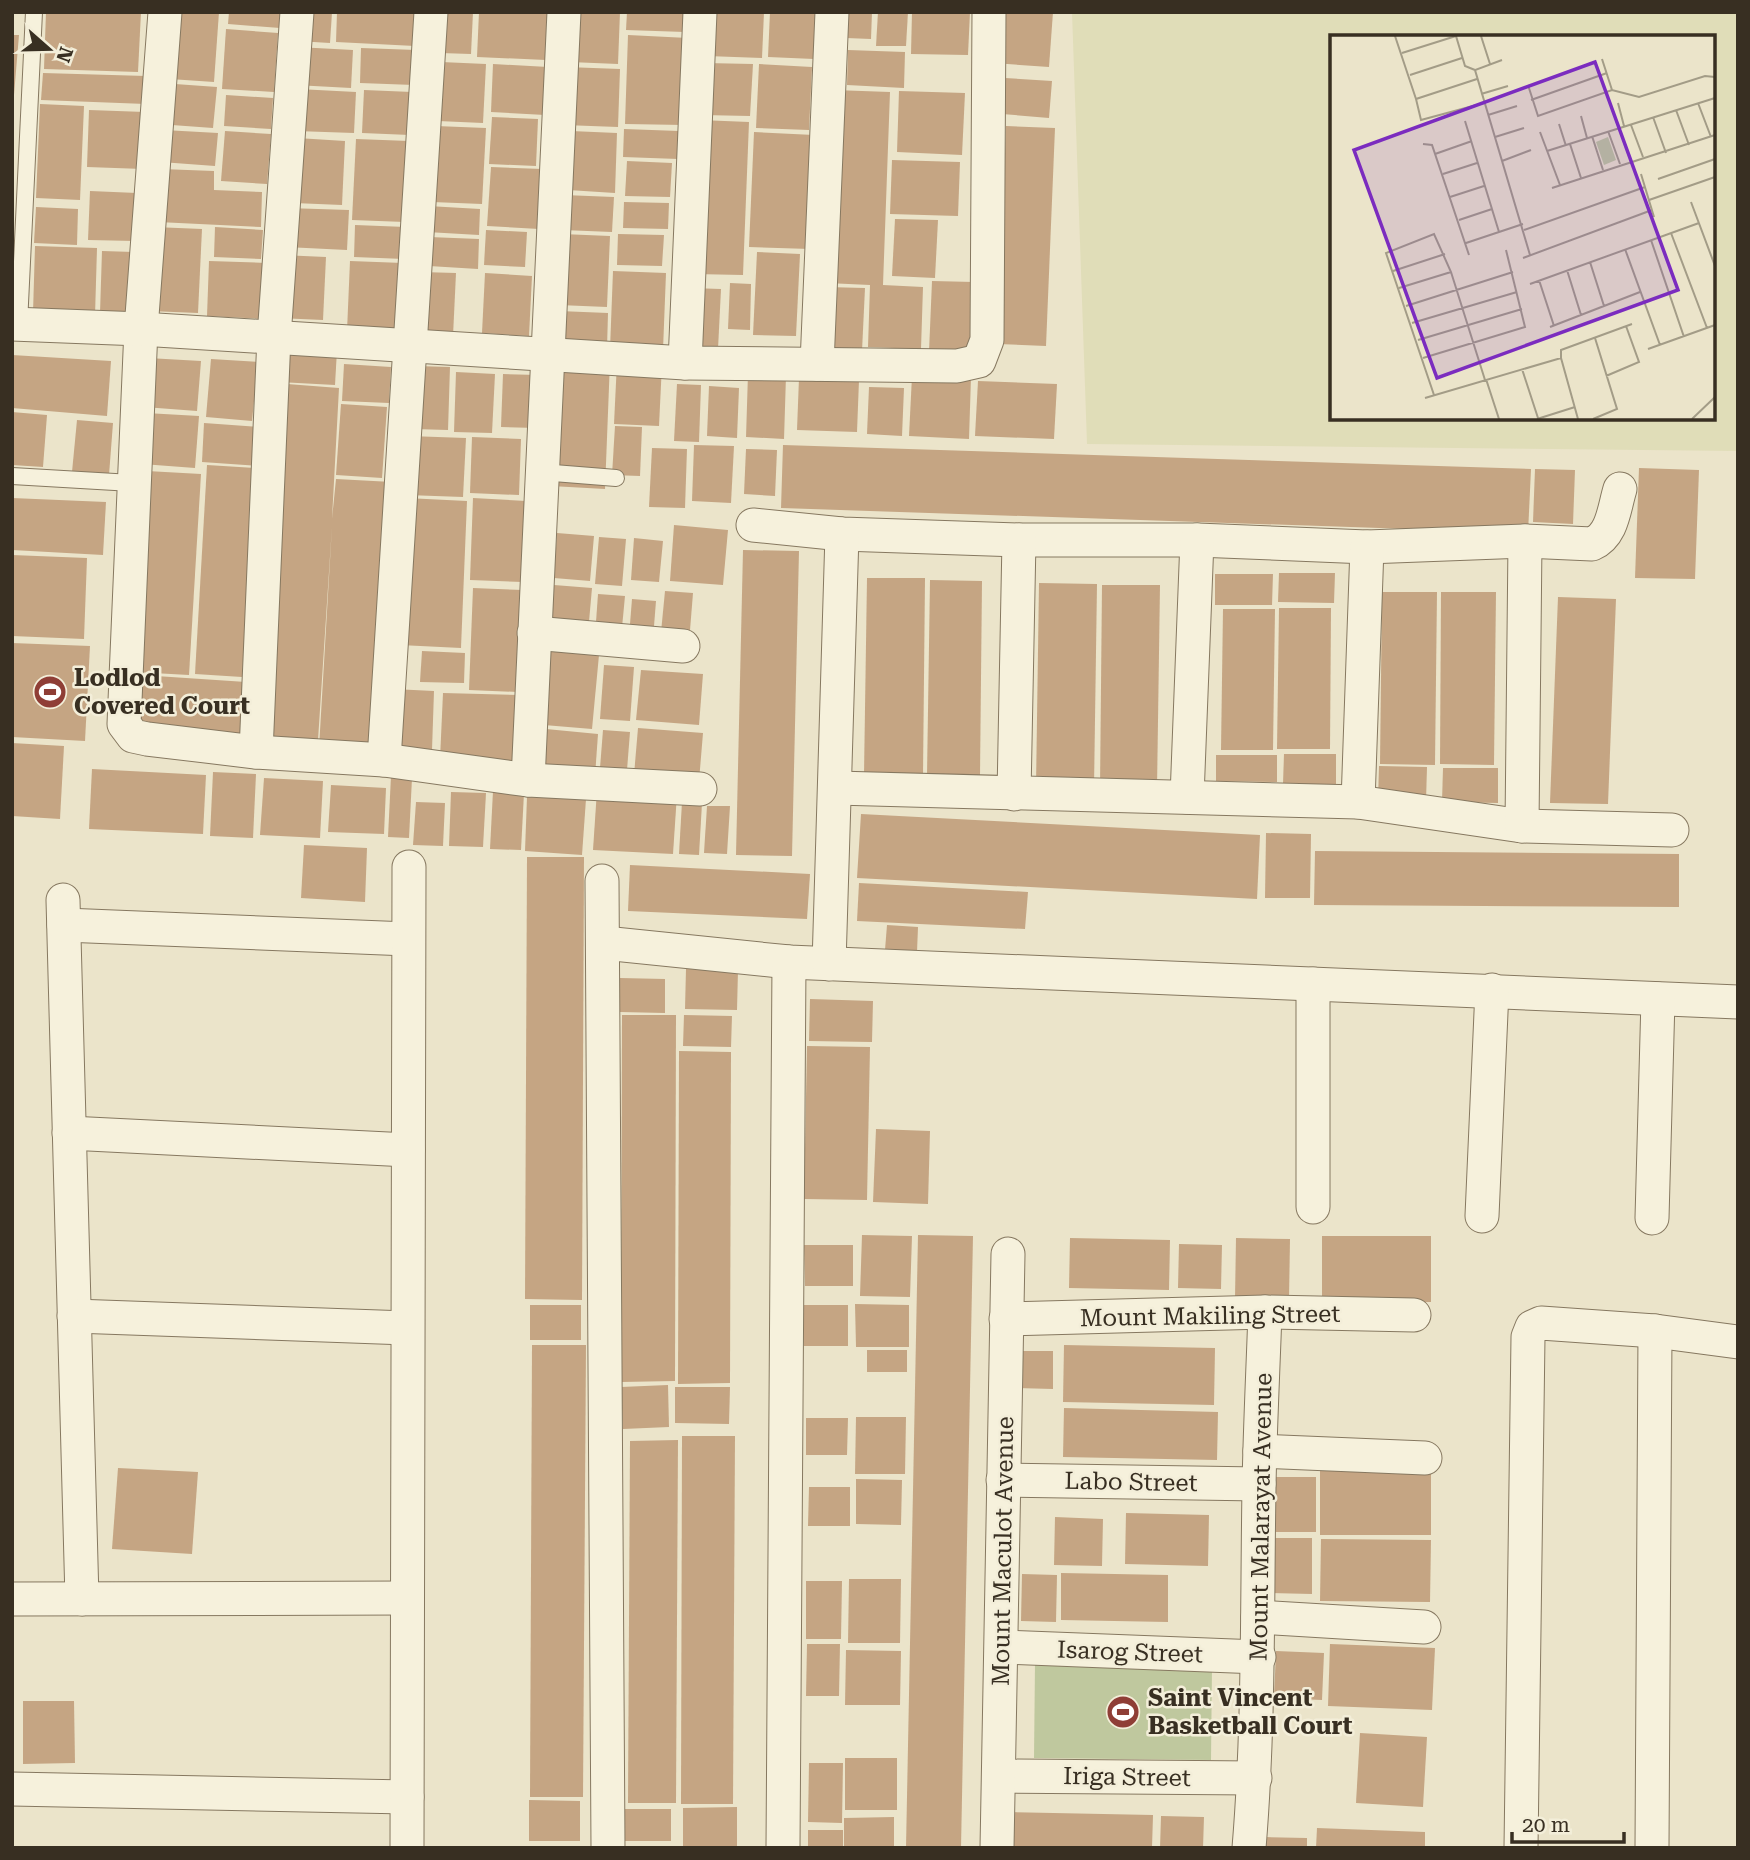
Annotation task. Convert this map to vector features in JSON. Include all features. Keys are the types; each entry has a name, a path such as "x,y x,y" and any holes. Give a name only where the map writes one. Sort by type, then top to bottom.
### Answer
{"street":[{"path":"165,12 132,483 124,724 133,736 146,739 256,752 383,760 528,780 700,789"},
{"path":"256,752 274,337 297,12"},
{"path":"383,760 431,12"},
{"path":"528,780 564,12"},
{"path":"685,363 700,12"},
{"path":"817,364 832,12"},
{"path":"16,324 141,329 685,363 957,366 979,361 987,340 989,12"},
{"path":"753,525 842,534 1020,540 1197,540 1367,547 1525,541 1592,544 1607,533 1620,489"},
{"path":"829,964 842,534"},
{"path":"1014,794 1020,540"},
{"path":"1187,797 1197,540"},
{"path":"1522,826 1525,541"},
{"path":"1358,802 1367,547"},
{"path":"534,634 683,646"},
{"path":"836,788 1358,802 1522,826 1672,830"},
{"path":"407,1848 409,867"},
{"path":"602,881 608,1848"},
{"path":"82,1599 63,913 408,939"},
{"path":"604,943 789,962 1738,1002"},
{"path":"783,1848 789,962"},
{"path":"1313,984 1313,1207"},
{"path":"1482,1216 1492,990"},
{"path":"1652,1217 1658,999"},
{"path":"69,1133 408,1150"},
{"name":"Mount Maculot Avenue","path":"997,1848 1008,1254"},
{"name":"Mount Makiling Street","path":"1006,1319 1265,1312 1414,1315"},
{"name":"Mount Malarayat Avenue","path":"1249,1848 1255,1778 1259,1657 1259,1485 1265,1312"},
{"path":"74,1316 407,1328"},
{"path":"1521,1848 1528,1337 1532,1327 1541,1323 1655,1331 1738,1342"},
{"path":"1652,1848 1655,1331"},
{"path":"1260,1451 1425,1458"},
{"name":"Labo Street","path":"1003,1480 1259,1485"},
{"path":"12,1599 407,1598"},
{"path":"1258,1617 1424,1627"},
{"name":"Isarog Street","path":"1002,1647 1259,1657"},
{"name":"Iriga Street","path":"1000,1776 1255,1778"},
{"path":"12,1789 407,1797"}],"lane":[{"path":"16,324 34,12"},
{"path":"541,472 617,478"},
{"path":"12,476 132,483"}],"shaded area":[{"path":"1072,12 1738,12 1738,451 1087,444"}],"green space":[{"name":"Saint Vincent Basketball Court","path":"1035,1664 1212,1666 1211,1760 1034,1758"}],"building":[{"path":"46,12 141,12 138,72 44,69"},
{"path":"175,12 219,12 214,82 170,79"},
{"path":"229,12 281,12 280,28 228,24"},
{"path":"299,12 332,12 330,43 297,41"},
{"path":"337,12 417,12 415,46 336,42"},
{"path":"442,12 473,12 471,54 440,53"},
{"path":"479,12 549,12 546,60 477,57"},
{"path":"572,12 620,12 618,64 570,62"},
{"path":"627,12 686,12 685,32 626,30"},
{"path":"709,12 764,12 762,58 707,56"},
{"path":"770,12 815,12 814,59 768,57"},
{"path":"847,12 872,12 871,39 846,38"},
{"path":"878,12 908,12 906,46 876,46"},
{"path":"912,12 970,12 968,55 911,54"},
{"path":"997,12 1053,12 1049,67 993,63"},
{"path":"226,29 278,33 274,92 222,89"},
{"path":"12,35 19,35 14,95 12,95"},
{"path":"628,35 688,38 684,125 625,124"},
{"path":"297,47 353,50 351,88 295,85"},
{"path":"361,48 416,50 414,85 360,83"},
{"path":"848,50 905,52 904,88 847,85"},
{"path":"441,62 486,64 483,123 438,121"},
{"path":"705,63 753,64 750,116 702,115"},
{"path":"493,64 548,67 545,115 491,112"},
{"path":"759,64 812,67 809,130 756,128"},
{"path":"566,67 620,69 618,127 564,125"},
{"path":"43,73 146,76 146,104 41,100"},
{"path":"1005,78 1052,81 1049,118 1002,114"},
{"path":"161,83 217,87 213,128 158,124"},
{"path":"298,89 356,92 354,133 296,131"},
{"path":"364,90 412,92 410,135 362,133"},
{"path":"834,90 890,92 883,285 923,287 921,349 868,347 870,285 827,283"},
{"path":"899,91 965,93 962,155 897,152"},
{"path":"226,95 273,98 271,129 224,126"},
{"path":"40,104 84,106 80,200 36,198"},
{"path":"89,110 145,112 143,169 87,167"},
{"path":"492,117 538,119 536,166 489,164"},
{"path":"700,120 749,122 743,275 694,274"},
{"path":"436,126 486,128 482,204 432,202"},
{"path":"1006,126 1055,128 1046,346 998,344"},
{"path":"624,129 679,131 678,159 623,157"},
{"path":"164,130 218,133 215,166 161,162"},
{"path":"225,131 271,134 267,184 221,181"},
{"path":"571,131 617,133 615,193 568,190"},
{"path":"754,132 814,135 810,249 749,247"},
{"path":"297,138 345,141 342,205 294,203"},
{"path":"356,139 409,141 405,222 352,220"},
{"path":"892,160 960,162 958,216 890,214"},
{"path":"627,161 672,163 670,197 625,196"},
{"path":"491,167 542,169 539,229 487,226"},
{"path":"161,169 214,171 214,190 262,192 261,227 158,222"},
{"path":"90,191 137,193 135,241 88,240"},
{"path":"564,195 614,197 612,232 563,230"},
{"path":"624,202 669,203 668,229 623,228"},
{"path":"428,206 480,209 479,235 427,232"},
{"path":"36,207 78,209 77,245 34,243"},
{"path":"287,208 349,210 347,250 286,247"},
{"path":"895,219 938,220 935,278 892,276"},
{"path":"355,225 406,227 404,259 354,257"},
{"path":"154,227 202,229 198,313 150,311"},
{"path":"215,227 263,230 261,259 214,257"},
{"path":"486,230 527,232 525,267 484,265"},
{"path":"562,234 610,236 607,307 559,305"},
{"path":"618,234 664,235 662,266 617,265"},
{"path":"429,237 479,239 478,269 429,266"},
{"path":"35,246 97,248 95,316 33,313"},
{"path":"102,251 134,252 133,314 100,313"},
{"path":"757,252 800,254 796,336 753,335"},
{"path":"281,255 326,257 323,320 278,318"},
{"path":"209,261 267,263 264,319 207,316"},
{"path":"350,261 403,263 399,334 347,331"},
{"path":"613,271 666,273 663,350 610,349"},
{"path":"421,272 456,273 453,336 418,334"},
{"path":"485,273 532,276 529,336 482,333"},
{"path":"932,281 974,282 971,353 929,352"},
{"path":"730,283 751,284 750,330 728,329"},
{"path":"826,287 865,288 862,351 824,349"},
{"path":"691,288 721,289 718,349 689,348"},
{"path":"559,311 608,313 607,348 558,347"},
{"path":"281,347 337,350 335,385 279,382"},
{"path":"12,355 111,361 107,416 12,408"},
{"path":"148,358 201,361 197,411 144,407"},
{"path":"211,359 258,362 252,421 206,417"},
{"path":"557,360 610,361 605,489 551,486"},
{"path":"617,362 662,364 659,426 614,424"},
{"path":"344,364 391,367 389,403 342,401"},
{"path":"416,366 450,367 448,430 414,429"},
{"path":"456,372 495,374 492,433 454,432"},
{"path":"503,374 538,375 536,428 501,427"},
{"path":"748,374 786,376 784,439 746,437"},
{"path":"912,376 971,377 969,439 909,436"},
{"path":"799,378 859,380 857,432 797,430"},
{"path":"978,381 1057,384 1054,439 975,436"},
{"path":"287,384 339,388 332,519 336,479 392,482 376,751 319,748 332,526 318,740 265,737"},
{"path":"677,384 701,385 699,442 674,441"},
{"path":"709,386 739,388 737,438 707,436"},
{"path":"869,387 904,388 902,436 867,434"},
{"path":"341,404 387,407 382,478 336,475"},
{"path":"12,412 47,415 43,467 12,465"},
{"path":"146,413 199,416 195,468 142,464"},
{"path":"77,420 113,423 109,475 72,472"},
{"path":"204,423 261,427 258,466 202,462"},
{"path":"615,426 642,427 640,476 612,475"},
{"path":"409,436 466,438 463,497 407,495"},
{"path":"472,437 521,439 519,495 470,493"},
{"path":"694,445 734,446 731,503 692,501"},
{"path":"783,445 1531,469 1528,533 781,508"},
{"path":"652,448 687,449 685,508 649,507"},
{"path":"746,449 777,450 775,496 744,494"},
{"path":"207,465 255,468 242,677 195,674"},
{"path":"1639,468 1699,470 1695,579 1635,578"},
{"path":"1535,469 1575,470 1573,524 1533,522"},
{"path":"147,471 201,474 189,675 135,672"},
{"path":"12,498 106,502 103,555 12,550"},
{"path":"406,498 467,501 461,648 400,645"},
{"path":"473,498 526,501 523,582 470,580"},
{"path":"674,525 728,530 723,585 670,581"},
{"path":"557,533 594,536 590,581 554,578"},
{"path":"599,537 626,539 622,586 595,584"},
{"path":"634,538 663,541 659,582 631,580"},
{"path":"743,550 799,551 792,856 736,855"},
{"path":"12,555 87,558 84,639 12,636"},
{"path":"1279,573 1335,573 1334,603 1278,602"},
{"path":"1215,574 1273,574 1272,605 1215,605"},
{"path":"867,578 925,578 923,776 864,775"},
{"path":"930,580 982,581 980,776 927,776"},
{"path":"1039,583 1097,584 1094,788 1036,787"},
{"path":"554,585 592,588 587,644 549,641"},
{"path":"1102,585 1160,585 1157,789 1100,789"},
{"path":"473,588 523,590 518,692 469,690"},
{"path":"665,591 693,593 688,655 659,653"},
{"path":"1382,592 1437,592 1435,765 1380,764"},
{"path":"1441,592 1496,592 1494,765 1440,764"},
{"path":"598,594 625,596 621,638 595,636"},
{"path":"1558,597 1616,599 1608,804 1550,803"},
{"path":"632,599 656,601 652,651 628,649"},
{"path":"1279,608 1331,608 1330,749 1277,749"},
{"path":"1223,609 1275,609 1273,750 1221,750"},
{"name":"Lodlod Covered Court","path":"12,643 90,646 85,741 12,737"},
{"path":"422,651 465,653 464,683 420,682"},
{"path":"550,651 599,655 592,729 544,725"},
{"path":"604,665 634,667 630,721 600,719"},
{"path":"641,670 703,674 699,725 636,720"},
{"path":"141,675 246,682 243,741 137,735"},
{"path":"393,689 434,691 432,750 391,748"},
{"path":"443,693 519,695 516,762 440,759"},
{"path":"638,728 703,733 699,781 634,775"},
{"path":"546,729 598,734 595,776 542,772"},
{"path":"603,730 630,732 627,770 600,768"},
{"path":"12,743 64,746 60,819 12,816"},
{"path":"1284,754 1336,754 1336,785 1283,784"},
{"path":"1216,755 1277,755 1277,782 1216,781"},
{"path":"1379,766 1427,767 1426,801 1378,800"},
{"path":"1443,768 1498,768 1498,803 1442,802"},
{"path":"92,769 206,775 203,834 89,829"},
{"path":"213,772 256,774 253,838 210,836"},
{"path":"391,776 412,778 409,838 388,837"},
{"path":"264,778 323,781 320,838 260,835"},
{"path":"331,785 386,788 384,834 328,832"},
{"path":"597,790 677,794 673,854 593,850"},
{"path":"493,791 524,793 521,850 490,849"},
{"path":"451,792 486,793 483,847 449,846"},
{"path":"527,797 586,799 582,855 525,851"},
{"path":"416,802 445,803 443,846 413,845"},
{"path":"682,802 702,803 699,855 679,854"},
{"path":"707,806 730,806 727,854 704,853"},
{"path":"861,814 1260,835 1257,899 857,878"},
{"path":"1266,833 1311,834 1310,898 1265,898"},
{"path":"304,845 367,848 365,902 301,898"},
{"path":"1315,851 1679,854 1679,907 1314,905"},
{"path":"527,857 584,857 582,1300 525,1299"},
{"path":"630,865 810,874 807,919 628,911"},
{"path":"859,883 1028,892 1025,929 857,921"},
{"path":"887,925 918,927 917,952 885,950"},
{"path":"686,969 738,970 737,1010 685,1009"},
{"path":"620,978 665,979 665,1013 620,1012"},
{"path":"810,999 873,1001 872,1042 809,1041"},
{"path":"622,1015 676,1015 675,1381 621,1382"},
{"path":"684,1015 732,1016 731,1047 683,1046"},
{"path":"807,1046 870,1047 867,1200 804,1199"},
{"path":"679,1051 731,1052 730,1383 678,1384"},
{"path":"876,1129 930,1131 928,1204 873,1202"},
{"path":"862,1235 912,1236 910,1297 860,1296"},
{"path":"918,1235 973,1236 961,1848 906,1848"},
{"path":"1322,1236 1431,1236 1431,1302 1322,1303"},
{"path":"1070,1238 1170,1240 1169,1290 1069,1288"},
{"path":"1236,1238 1290,1239 1289,1300 1235,1299"},
{"path":"1179,1244 1222,1245 1221,1289 1178,1288"},
{"path":"804,1245 853,1245 853,1286 805,1286"},
{"path":"855,1304 909,1305 909,1347 856,1347"},
{"path":"530,1305 581,1305 581,1340 530,1340"},
{"path":"804,1305 848,1305 848,1346 804,1346"},
{"path":"532,1345 586,1345 583,1797 530,1797"},
{"path":"1064,1345 1215,1348 1214,1405 1063,1402"},
{"path":"867,1350 907,1350 907,1372 867,1372"},
{"path":"1015,1351 1053,1351 1053,1389 1014,1388"},
{"path":"668,1385 669,1427 623,1429 621,1387"},
{"path":"675,1387 730,1387 729,1424 675,1423"},
{"path":"1064,1408 1218,1412 1217,1460 1063,1457"},
{"path":"856,1417 906,1417 905,1474 855,1474"},
{"path":"806,1418 848,1418 847,1455 806,1455"},
{"path":"682,1436 735,1436 733,1804 681,1804"},
{"path":"678,1440 676,1803 628,1803 630,1441"},
{"path":"118,1468 198,1472 192,1554 112,1549"},
{"path":"1320,1470 1431,1470 1431,1535 1320,1535"},
{"path":"1276,1477 1316,1477 1316,1532 1276,1532"},
{"path":"856,1479 902,1480 901,1525 856,1524"},
{"path":"809,1487 850,1487 850,1526 808,1526"},
{"path":"1126,1513 1209,1515 1208,1566 1125,1564"},
{"path":"1055,1517 1103,1519 1102,1566 1054,1565"},
{"path":"1270,1538 1312,1538 1312,1594 1270,1593"},
{"path":"1321,1539 1431,1540 1430,1602 1320,1601"},
{"path":"1061,1573 1168,1575 1168,1622 1061,1620"},
{"path":"1022,1574 1057,1575 1056,1622 1021,1621"},
{"path":"849,1579 901,1579 900,1643 848,1643"},
{"path":"806,1581 842,1581 841,1639 806,1639"},
{"path":"807,1644 840,1644 839,1696 806,1696"},
{"path":"1330,1644 1435,1648 1432,1710 1328,1706"},
{"path":"846,1650 901,1651 900,1705 845,1705"},
{"path":"1276,1651 1324,1653 1322,1700 1274,1698"},
{"path":"23,1701 74,1701 75,1763 23,1764"},
{"path":"1360,1733 1427,1737 1423,1807 1356,1803"},
{"path":"845,1758 897,1758 897,1810 845,1810"},
{"path":"809,1763 843,1763 842,1823 808,1822"},
{"path":"529,1800 580,1801 580,1841 529,1841"},
{"path":"737,1807 737,1848 683,1848 683,1808"},
{"path":"623,1809 671,1809 671,1841 623,1841"},
{"path":"1009,1812 1153,1815 1152,1848 1008,1848"},
{"path":"1161,1816 1204,1817 1203,1848 1160,1848"},
{"path":"894,1817 894,1848 844,1848 844,1818"},
{"path":"1317,1828 1425,1832 1425,1848 1316,1848"},
{"path":"808,1830 843,1830 843,1848 808,1848"},
{"path":"1264,1837 1307,1838 1307,1848 1264,1848"}],"place":[{"name":"Lodlod Covered Court","path":"50,692"},
{"name":"Saint Vincent Basketball Court","path":"1123,1712"}]}
